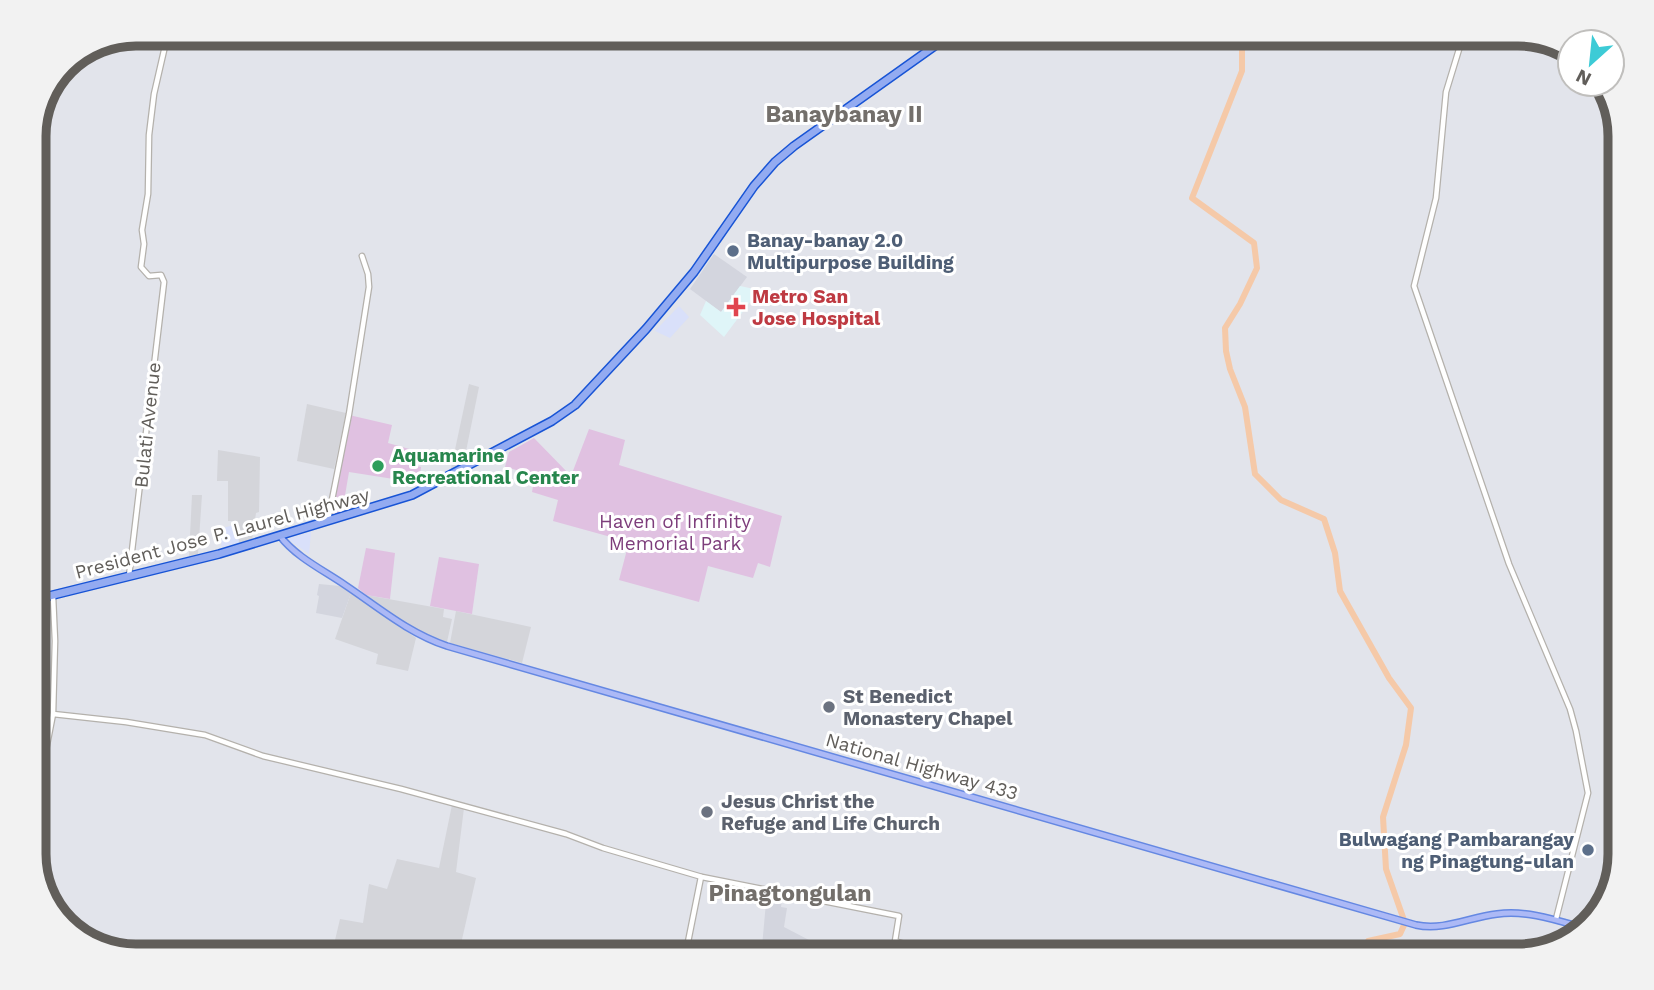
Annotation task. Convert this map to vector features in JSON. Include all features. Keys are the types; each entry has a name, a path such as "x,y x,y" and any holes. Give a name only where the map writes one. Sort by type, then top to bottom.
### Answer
{"highway":[{"name":"President Jose P. Laurel Highway","path":"46,597 280,536 426,489 568,411 686,282 746,197 775,162 935,46"}],"main road":[{"name":"National Highway 433","path":"280,536 302,556 411,631 436,643 1395,920 1434,927 1505,913 1533,914 1574,925"}],"street":[{"name":"Bulati Avenue","path":"130,576 164,282 160,275 149,276 142,271 142,230 148,194 149,135 154,94 165,46"},
{"path":"1460,46 1446,94 1436,198 1414,286 1508,564 1577,731 1588,793 1556,919"},
{"path":"328,521 349,414 369,287 362,257"},
{"path":"46,747 52,714 55,641 53,596"},
{"path":"52,714 125,722 215,738 263,756 566,834 611,851 701,877 899,916 895,941 905,944"},
{"path":"688,944 701,877"}],"shaded area":[{"path":"714,254 747,277 721,312 690,289"},
{"name":"Metro San Jose Hospital","path":"740,286 759,290 724,337 700,315 706,301 721,312"},
{"path":"679,306 689,317 670,338 655,331"},
{"path":"469,384 479,387 463,466 450,473"},
{"path":"307,404 346,413 334,469 297,461"},
{"path":"218,450 260,457 259,512 256,513 252,540 239,543 237,521 228,521 228,481 217,481"},
{"path":"192,495 202,495 198,554 189,556"},
{"path":"237,524 239,543 221,547 223,528"},
{"path":"311,532 309,554 289,540 290,538"},
{"path":"319,584 340,586 351,593 342,618 316,613"},
{"path":"351,593 416,638 408,671 376,664 378,654 335,639"},
{"path":"366,595 444,609 443,617 452,619 447,642 419,632"},
{"path":"456,611 531,627 522,663 450,643"},
{"path":"452,805 464,808 456,872 476,878 461,944 334,944 340,919 363,923 369,884 387,889 397,859 439,868"},
{"path":"767,892 783,895 781,907 787,908 784,927 817,944 762,944"}],"green space":[{"name":"Aquamarine Recreational Center","path":"349,415 392,425 388,443 413,450 410,464 421,467 419,483 349,472 342,513 329,516"},
{"name":"Haven of Infinity Memorial Park","path":"589,429 625,440 619,465 782,516 770,567 758,563 753,578 708,566 699,602 619,580 629,542 553,521 558,500 532,492 535,475 505,467 509,452 534,438 571,476"},
{"path":"366,548 395,553 390,599 366,595 358,588"},
{"path":"439,557 479,564 472,614 430,606"}],"waterway":[{"path":"1242,46 1242,71 1192,198 1254,243 1257,268 1225,328 1230,369 1245,407 1255,474 1281,500 1324,519 1335,553 1340,591 1389,678 1411,708 1406,745 1383,817 1386,869 1405,923 1400,934 1368,941 1366,944"}],"place":[{"name":"Banay-banay 2.0 Multipurpose Building","path":"733,251"},
{"name":"Metro San Jose Hospital","path":"736,307"},
{"name":"Aquamarine Recreational Center","path":"378,466"},
{"name":"St Benedict Monastery Chapel","path":"829,707"},
{"name":"Jesus Christ the Refuge and Life Church","path":"707,812"},
{"name":"Bulwagang Pambarangay ng Pinagtung-ulan","path":"1588,850"}],"district":[{"name":"Banaybanay II","path":"844,114"},
{"name":"Pinagtongulan","path":"790,893"}]}
